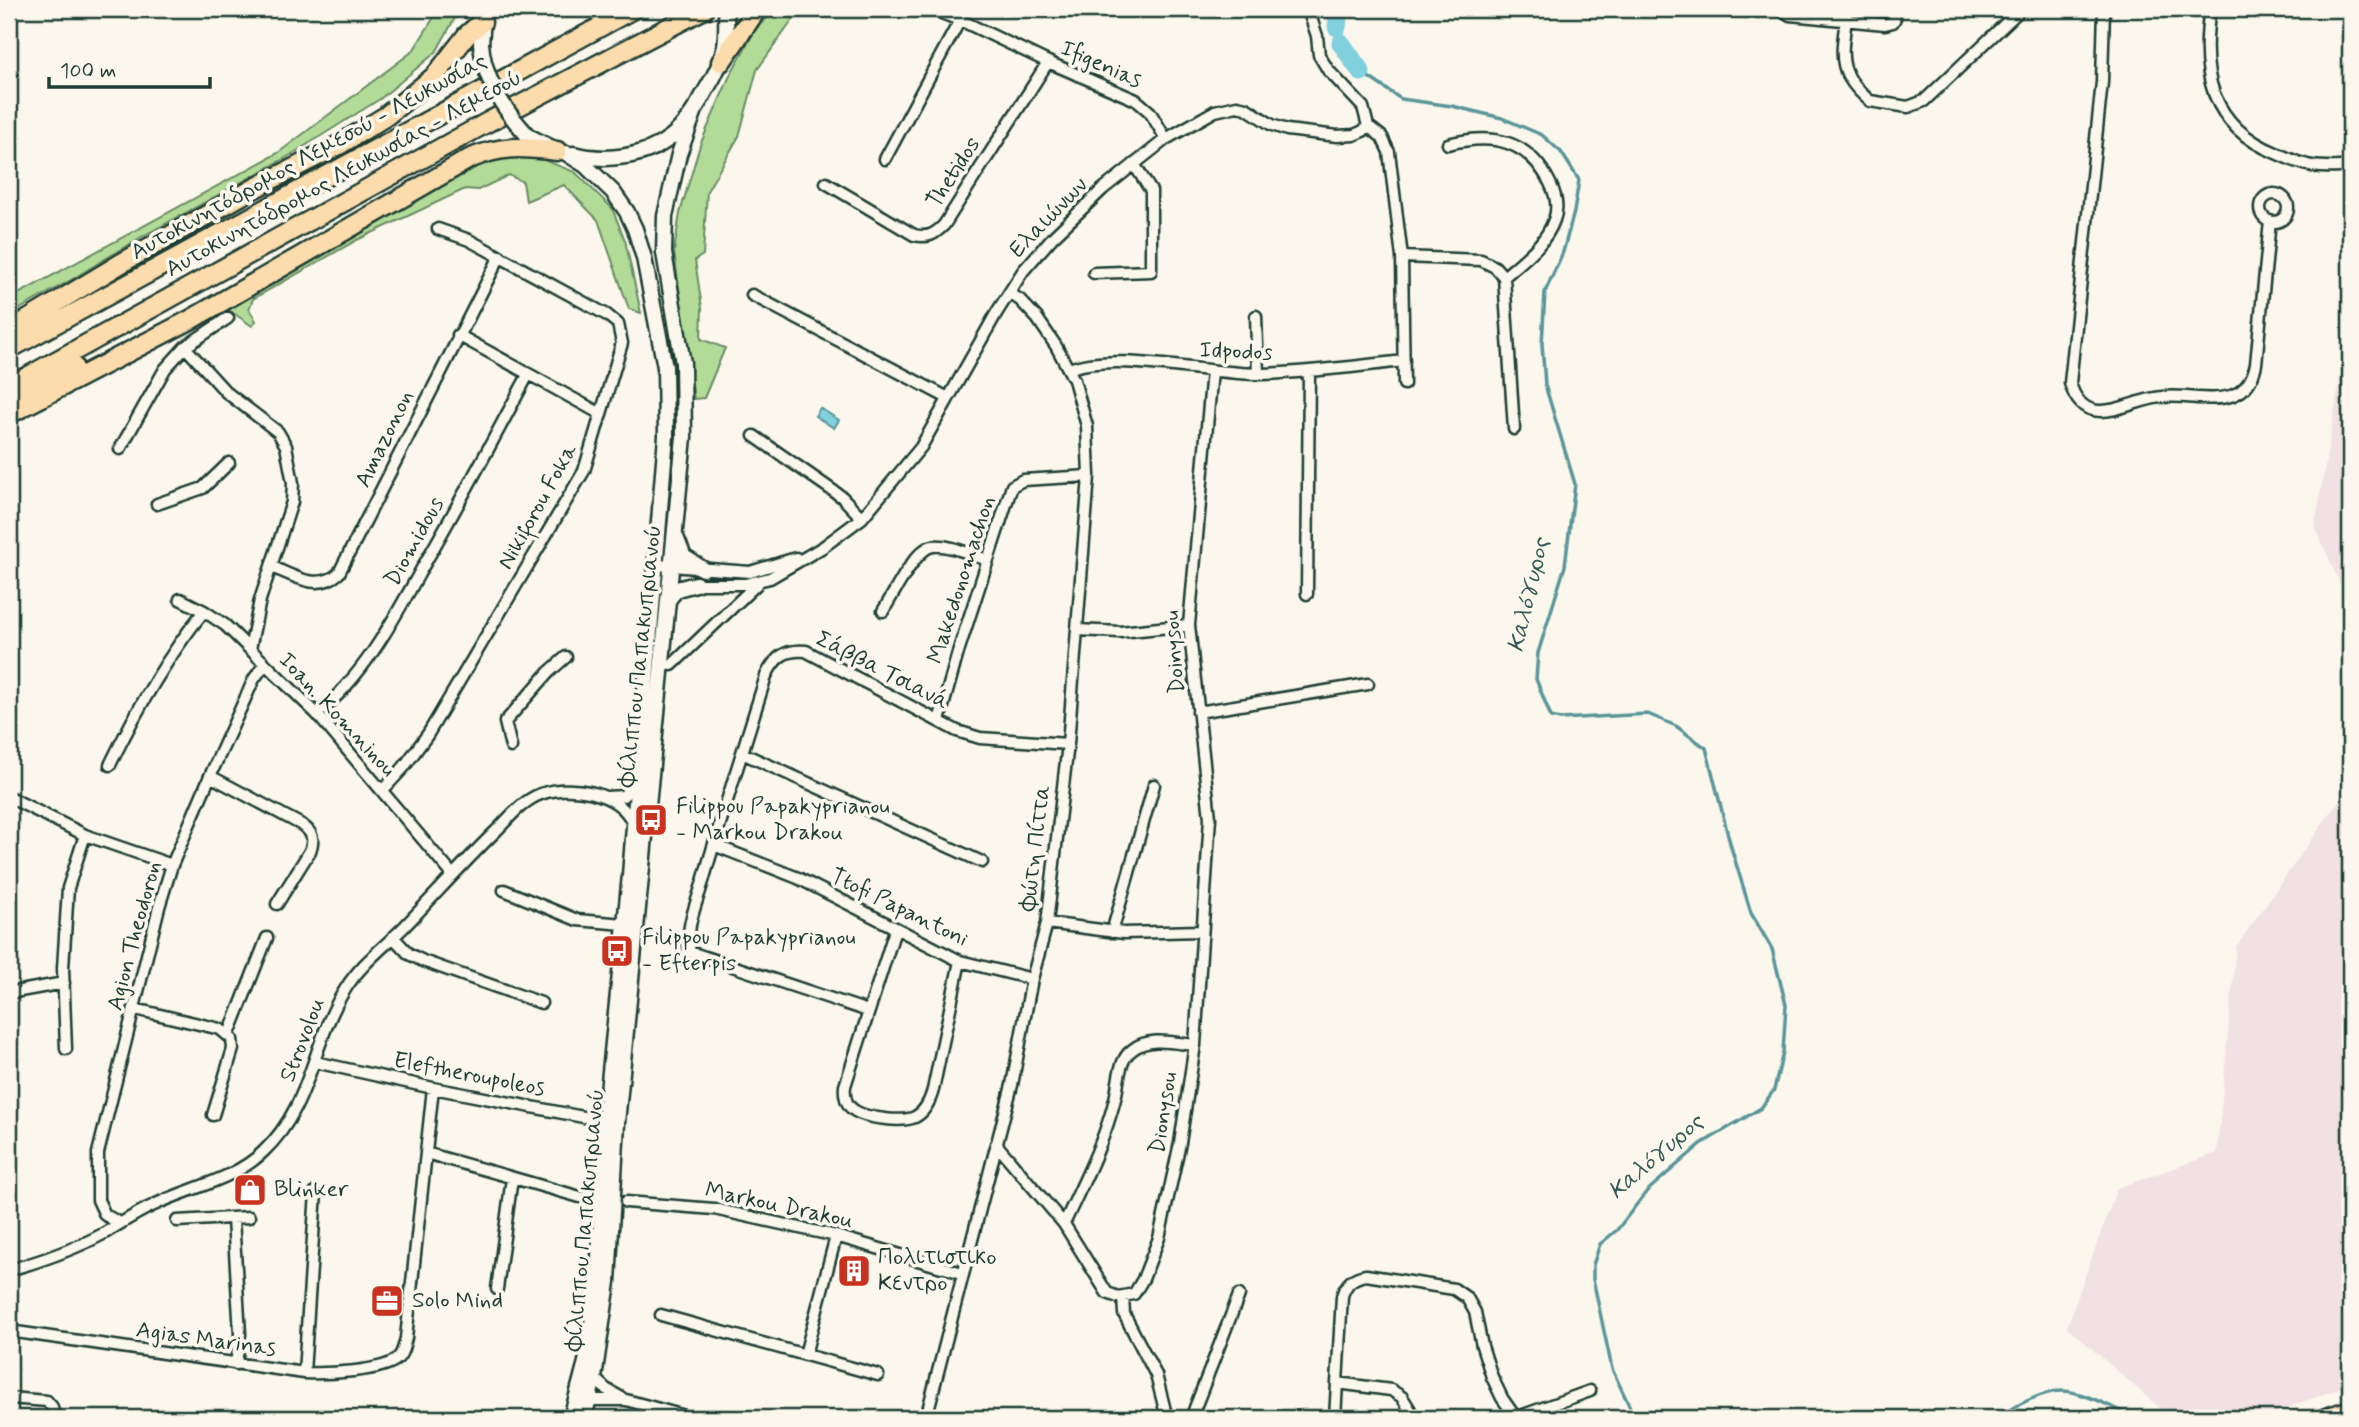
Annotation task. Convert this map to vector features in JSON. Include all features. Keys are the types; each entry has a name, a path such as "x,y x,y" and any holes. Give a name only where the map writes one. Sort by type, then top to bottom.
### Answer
{"highway":[{"name":"Αυτοκινητόδρομος Λεμεσού - Λευκωσίας","path":"9,349 633,9"},
{"name":"Αυτοκινητόδρομος Λευκωσίας - Λεμεσού","path":"9,387 488,122 705,9"},
{"path":"721,62 757,9"},
{"path":"9,331 125,261 253,189 339,145 386,116 435,76 483,15"},
{"path":"9,414 190,320 469,159 510,147 562,152"},
{"path":"9,400 69,368 223,299"}],"main road":[{"path":"483,15 482,58 492,87 516,122 528,136 562,152 586,158 618,157 646,150 670,138 695,110 721,62 726,45 726,9"},
{"name":"Φίλιππου Παπακυπριανού","path":"664,566 675,532 684,437 682,363 664,253 665,216 679,154 695,110"},
{"name":"Φίλιππου Παπακυπριανού","path":"562,152 585,165 613,192 627,212 644,258 665,367 666,436 663,583 638,782 597,1291 587,1358 572,1418"},
{"path":"675,532 684,556 703,569"},
{"name":"Φίλιππου Παπακυπριανού","path":"584,1418 594,1378 608,1282 611,1122 667,603 663,583"},
{"path":"667,603 677,589 696,584"},
{"path":"2320,1418 2350,1408"}],"street":[{"name":"Ifigenias","path":"930,9 960,20 1144,106 1166,139"},
{"path":"1308,9 1317,36 1319,55 1328,70 1363,107 1368,125 1382,137 1389,152 1402,257 1405,384"},
{"path":"1780,9 1790,15 1890,24 1895,15 1888,9"},
{"path":"1847,9 1843,63 1848,76 1870,101 1881,105 1908,107 1924,101 2021,9"},
{"path":"2104,9 2102,82 2070,375 2072,391 2082,404 2106,411 2159,397 2233,396 2247,387 2256,364 2270,221"},
{"path":"2210,9 2206,38 2207,69 2215,96 2228,119 2255,142 2280,155 2311,166 2350,167"},
{"path":"885,159 960,20"},
{"name":"Thetidos","path":"826,183 914,235 922,237 934,234 944,225 1048,62"},
{"name":"Ελαιώνων","path":"663,583 758,582 781,573 862,518 921,447 1023,271 1052,238 1103,189 1166,139 1215,111 1237,106 1247,108 1272,125 1287,130 1337,136 1354,135 1368,125"},
{"path":"1448,144 1480,138 1500,140 1517,147 1541,168 1555,194 1556,214 1549,232 1532,253 1504,277"},
{"path":"1094,273 1151,271 1151,191 1134,164"},
{"name":"Nikiforou Foka","path":"382,791 421,745 584,471 622,347 622,334 618,324 607,315 469,240 438,229"},
{"name":"Amazonon","path":"272,567 316,583 328,581 339,573 500,256"},
{"path":"1402,257 1481,260 1495,267 1504,277 1514,429"},
{"name":"Φώτη Πίττα","path":"927,1418 1012,1085 1032,979 1046,923 1068,744 1089,476 1087,426 1069,369 1037,318 1020,300 1009,293"},
{"path":"752,295 948,398"},
{"path":"1256,316 1258,374"},
{"path":"120,449 165,369 186,346 228,318"},
{"path":"458,335 601,414"},
{"path":"186,346 226,392 278,432 284,440 291,471 293,492 289,512 260,600 250,649"},
{"name":"Idpodos","path":"1069,369 1095,361 1258,374 1309,372 1404,361"},
{"name":"Doinysou","path":"1201,931 1210,818 1189,625 1212,371"},
{"path":"1307,594 1309,372"},
{"name":"Diomidous","path":"317,714 352,680 391,624 528,375"},
{"path":"754,436 842,497 862,518"},
{"path":"157,504 203,488 229,463"},
{"name":"Makedonomachon","path":"939,721 959,649 1009,495 1016,482 1089,476"},
{"path":"883,611 915,558 926,548 942,546 988,560"},
{"name":"Ελαιώνων","path":"664,566 741,572 763,570 823,547"},
{"path":"672,665 758,582"},
{"name":"Ioan. Komninou","path":"180,599 225,625 317,714 452,874"},
{"path":"110,765 139,707 204,611"},
{"path":"1077,630 1120,632 1189,625"},
{"name":"Σάββα Τσιανά","path":"868,1011 690,952 689,931 714,845 766,676 779,656 791,650 806,650 816,654 957,731 980,738 1068,744"},
{"path":"511,747 505,722 549,672 566,657"},
{"name":"Agion Theodoron","path":"120,1223 105,1215 101,1208 97,1193 97,1172 103,1133 143,969 172,864 254,680 265,664"},
{"path":"1198,712 1368,684"},
{"path":"742,753 982,862"},
{"path":"210,776 311,832 313,841 310,851 277,904"},
{"path":"603,797 623,796 638,782"},
{"path":"1112,932 1154,785"},
{"name":"Strovolou","path":"9,1270 60,1254 102,1235 153,1205 231,1174 255,1160 285,1127 305,1091 331,1014 358,971 520,807 538,795 566,789 603,797 624,808 634,827"},
{"path":"9,797 85,835 172,864"},
{"path":"66,1049 64,983 68,888 85,835"},
{"name":"Ttofi Papantoni","path":"714,845 798,878 960,961 1032,979"},
{"path":"504,890 570,918 593,923 625,924"},
{"path":"1046,923 1112,932 1201,931"},
{"path":"895,930 845,1086 845,1096 855,1111 893,1120 912,1118 924,1110 933,1090 960,961"},
{"name":"Dionysou","path":"1123,1297 1134,1294 1143,1279 1159,1238 1180,1143 1195,1045 1201,931"},
{"path":"393,937 415,958 541,1003"},
{"path":"229,1034 268,938"},
{"path":"9,993 64,983"},
{"path":"135,1009 220,1029 229,1034 233,1049 213,1115"},
{"path":"1064,1224 1098,1149 1115,1100 1123,1062 1129,1051 1154,1041 1195,1045"},
{"name":"Eleftheroupoleos","path":"315,1062 611,1122"},
{"path":"433,1088 426,1153 587,1199"},
{"path":"996,1144 1064,1224 1103,1288 1112,1295 1123,1297 1124,1314 1156,1375 1167,1418"},
{"name":"Agias Marinas","path":"9,1331 304,1373 344,1373 396,1360 406,1338 426,1153"},
{"path":"497,1290 512,1178"},
{"path":"304,1373 316,1192"},
{"name":"Markou Drakou","path":"626,1202 714,1209 835,1236 962,1273"},
{"path":"177,1221 249,1217"},
{"path":"233,1219 240,1334 236,1364"},
{"path":"805,1355 835,1236"},
{"path":"1335,1418 1342,1296 1354,1278 1371,1275 1454,1289 1463,1294 1473,1307 1492,1377 1515,1418 1590,1391"},
{"path":"1191,1418 1200,1389 1239,1295"},
{"path":"661,1315 878,1376"},
{"path":"594,1378 606,1389 626,1400 692,1418"},
{"path":"1337,1383 1391,1390 1402,1397 1415,1418"},
{"path":"9,1398 36,1399 50,1403 54,1418"},
{"path":"590,1400 626,1400"}],"shaded area":[{"path":"2350,321 2350,607 2315,526"},
{"path":"2350,785 2350,1384 2261,1418 2171,1418 2067,1327 2117,1188 2217,1153 2236,947"}],"green space":[{"path":"439,9 460,9 436,52 380,99 284,159 143,236 9,315 9,299 278,153 413,51"},
{"path":"776,9 809,9 792,21 757,70 739,136 707,191 703,255 695,260 702,308 701,339 725,348 704,398 694,399 674,251 680,213 700,145 731,73 756,29"},
{"path":"505,154 541,159 575,172 612,208 625,240 641,313 629,309 598,220 564,185 526,201 523,182 509,175 478,190 465,189 357,240 253,299 249,309 256,321 252,326 229,310 238,302 460,169"}],"water":[{"path":"820,408 839,420 834,428 815,416"}],"waterway":[{"name":"Καλόγυρος","path":"1337,27 1339,9"},
{"name":"Καλόγυρος","path":"1341,43 1361,72"},
{"name":"Καλόγυρος","path":"1361,72 1401,99 1452,106 1502,118 1542,135 1561,152 1579,180 1563,252 1545,292 1542,344 1545,385 1575,484 1565,566 1538,653 1536,679 1551,717 1560,719 1648,714 1676,726 1706,748 1751,913 1772,949 1786,1005 1783,1052 1774,1090 1761,1108 1701,1144 1647,1191 1617,1230 1600,1244 1593,1265 1593,1279 1612,1369 1635,1418"},
{"name":"Καλόγυρος","path":"2001,1418 2029,1400 2061,1391 2088,1397 2134,1418"}],"place":[{"name":"Filippou Papakyprianou - Markou Drakou","path":"651,820"},
{"name":"Filippou Papakyprianou - Efterpis","path":"617,951"},
{"name":"Blinker","path":"250,1190"},
{"name":"Πολιτιστικο Κεντρο","path":"854,1271"},
{"name":"Solo Mind","path":"387,1301"}]}
